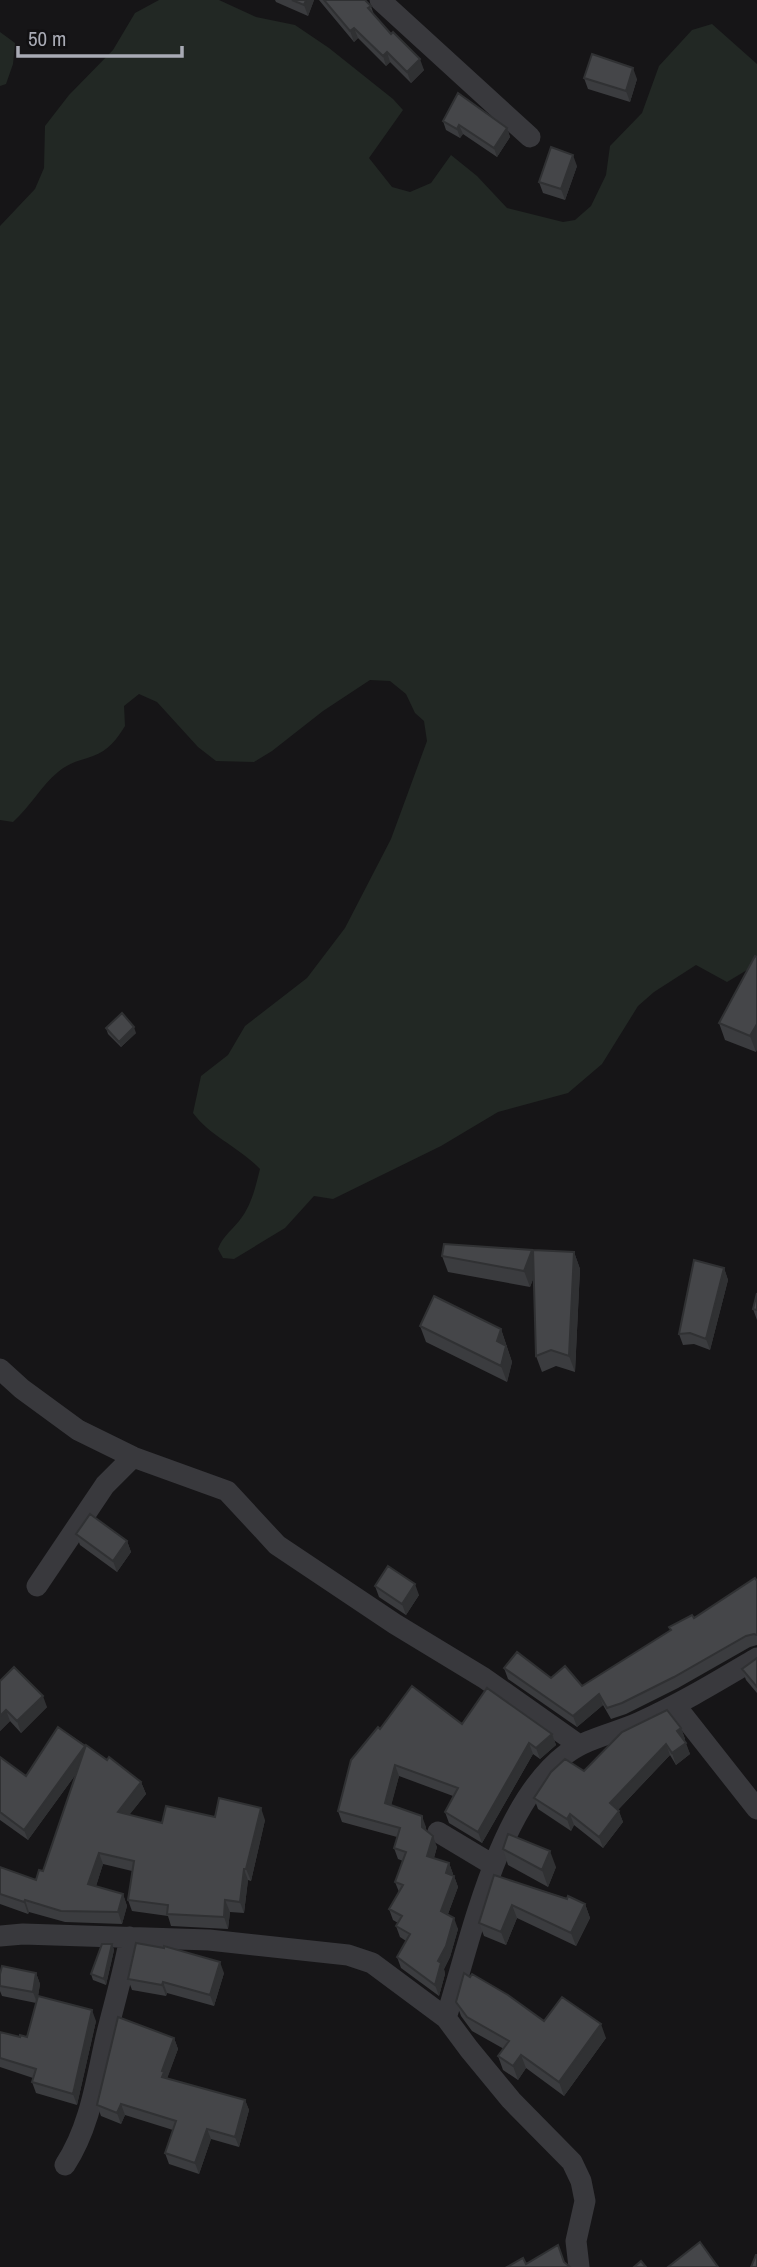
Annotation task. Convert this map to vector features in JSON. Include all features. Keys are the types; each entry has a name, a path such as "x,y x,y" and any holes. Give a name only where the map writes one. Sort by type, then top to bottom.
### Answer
{"street":[{"path":"380,0 530,136"},
{"path":"0,1368 22,1389 78,1430 133,1457 227,1491 277,1545 395,1624 484,1678 579,1745"},
{"path":"37,1586 105,1485 133,1457"},
{"path":"446,2018 493,1866 533,1789 555,1763 579,1745 623,1730 675,1705 757,1658"},
{"path":"675,1705 757,1810"},
{"path":"438,1832 493,1866"},
{"path":"0,1936 23,1934 209,1940 348,1955 372,1963 446,2018 511,2100 572,2162 581,2181 585,2201 576,2241 579,2267"},
{"path":"65,2165 78,2145 87,2119 122,1981 130,1937"}],"shaded area":[{"path":"159,0 219,0 256,17 295,25 329,48 393,99 403,110 369,158 392,187 410,192 431,183 451,155 477,176 507,208 563,222 575,220 591,206 606,175 610,146 642,113 659,66 692,30 712,24 757,64 757,964 727,982 696,965 654,992 638,1006 602,1064 568,1093 498,1112 441,1146 333,1199 314,1196 285,1228 234,1259 223,1258 218,1249 245,1212 260,1169 208,1129 193,1113 201,1076 228,1055 245,1026 307,978 345,928 391,839 427,741 424,721 415,713 406,694 390,681 370,680 254,762 216,761 198,747 157,702 139,694 124,706 125,726 108,748 58,772 13,822 0,820 0,226 35,189 44,168 45,126 69,95 113,50 135,13"},
{"path":"0,32 15,43 13,64 6,84 0,86"}],"building":[{"path":"292,0 306,0 304,5"},
{"path":"324,0 365,0 371,6 368,8 391,34 393,32 420,59 407,72 387,52 383,56 354,28 350,31"},
{"path":"592,54 633,68 626,91 584,78"},
{"path":"458,93 507,128 494,148 459,125 457,129 443,121"},
{"path":"551,147 573,155 561,189 539,182"},
{"path":"755,956 757,1024 750,1036 719,1023"},
{"path":"122,1013 134,1027 119,1042 106,1028"},
{"path":"444,1244 532,1250 524,1271 442,1256"},
{"path":"533,1250 574,1252 569,1356 551,1350 536,1356"},
{"path":"694,1260 724,1268 706,1339 690,1333 679,1334"},
{"path":"757,1293 757,1310 753,1309"},
{"path":"434,1296 501,1329 497,1341 506,1346 501,1366 420,1326"},
{"path":"90,1514 127,1541 113,1561 76,1534"},
{"path":"388,1566 415,1584 402,1604 375,1586"},
{"path":"755,1578 757,1635 746,1636 622,1703 607,1708 599,1694 573,1716 504,1668 517,1652 551,1678 565,1666 582,1686 671,1630 669,1627 692,1615 694,1618"},
{"path":"757,1658 757,1687 742,1669"},
{"path":"14,1667 43,1696 17,1721 6,1710 0,1716 0,1681"},
{"path":"412,1686 462,1724 487,1688 552,1734 536,1748 529,1743 478,1832 445,1812 458,1788 395,1765 385,1803 422,1816 422,1827 433,1836 427,1856 449,1863 446,1873 454,1876 441,1911 454,1918 446,1946 438,1961 441,1963 435,1985 397,1957 410,1934 396,1926 402,1916 389,1909 403,1885 395,1882 406,1852 394,1848 400,1828 338,1811 351,1760 378,1727 380,1729"},
{"path":"667,1710 681,1728 677,1731 686,1743 672,1753 666,1744 610,1803 619,1811 599,1837 570,1814 567,1819 534,1798 551,1772 565,1759 584,1771 622,1732"},
{"path":"58,1727 85,1746 24,1830 0,1812 0,1757 26,1776"},
{"path":"86,1745 107,1760 109,1757 141,1782 118,1812 162,1823 166,1806 215,1817 219,1798 261,1808 244,1869 240,1902 225,1900 224,1917 167,1914 168,1905 128,1900 134,1861 99,1853 88,1884 123,1894 118,1912 61,1911 0,1894 0,1867 36,1880 39,1870 43,1871"},
{"path":"508,1834 550,1851 542,1870 503,1849"},
{"path":"494,1875 567,1899 568,1896 585,1904 571,1933 512,1905 501,1932 479,1923"},
{"path":"136,1943 164,1946 220,1962 210,1995 163,1982 162,1985 128,1979"},
{"path":"102,1944 112,1944 104,1979 91,1974"},
{"path":"2,1966 36,1973 33,1992 0,1986"},
{"path":"464,1973 470,1977 472,1974 508,1995 544,2021 562,1997 601,2024 559,2082 521,2055 513,2066 498,2056 509,2041 467,2017 456,2002"},
{"path":"38,1996 92,2010 73,2094 32,2082 36,2069 0,2058 0,2032 27,2037"},
{"path":"118,2017 174,2038 162,2077 245,2100 235,2137 207,2129 195,2163 165,2153 176,2121 121,2104 117,2113 97,2105"},
{"path":"700,2242 718,2267 668,2267"},
{"path":"558,2245 564,2262 570,2267 507,2267 523,2258 526,2264"},
{"path":"756,2255 757,2267 751,2267"},
{"path":"641,2261 646,2267 634,2267"}]}
